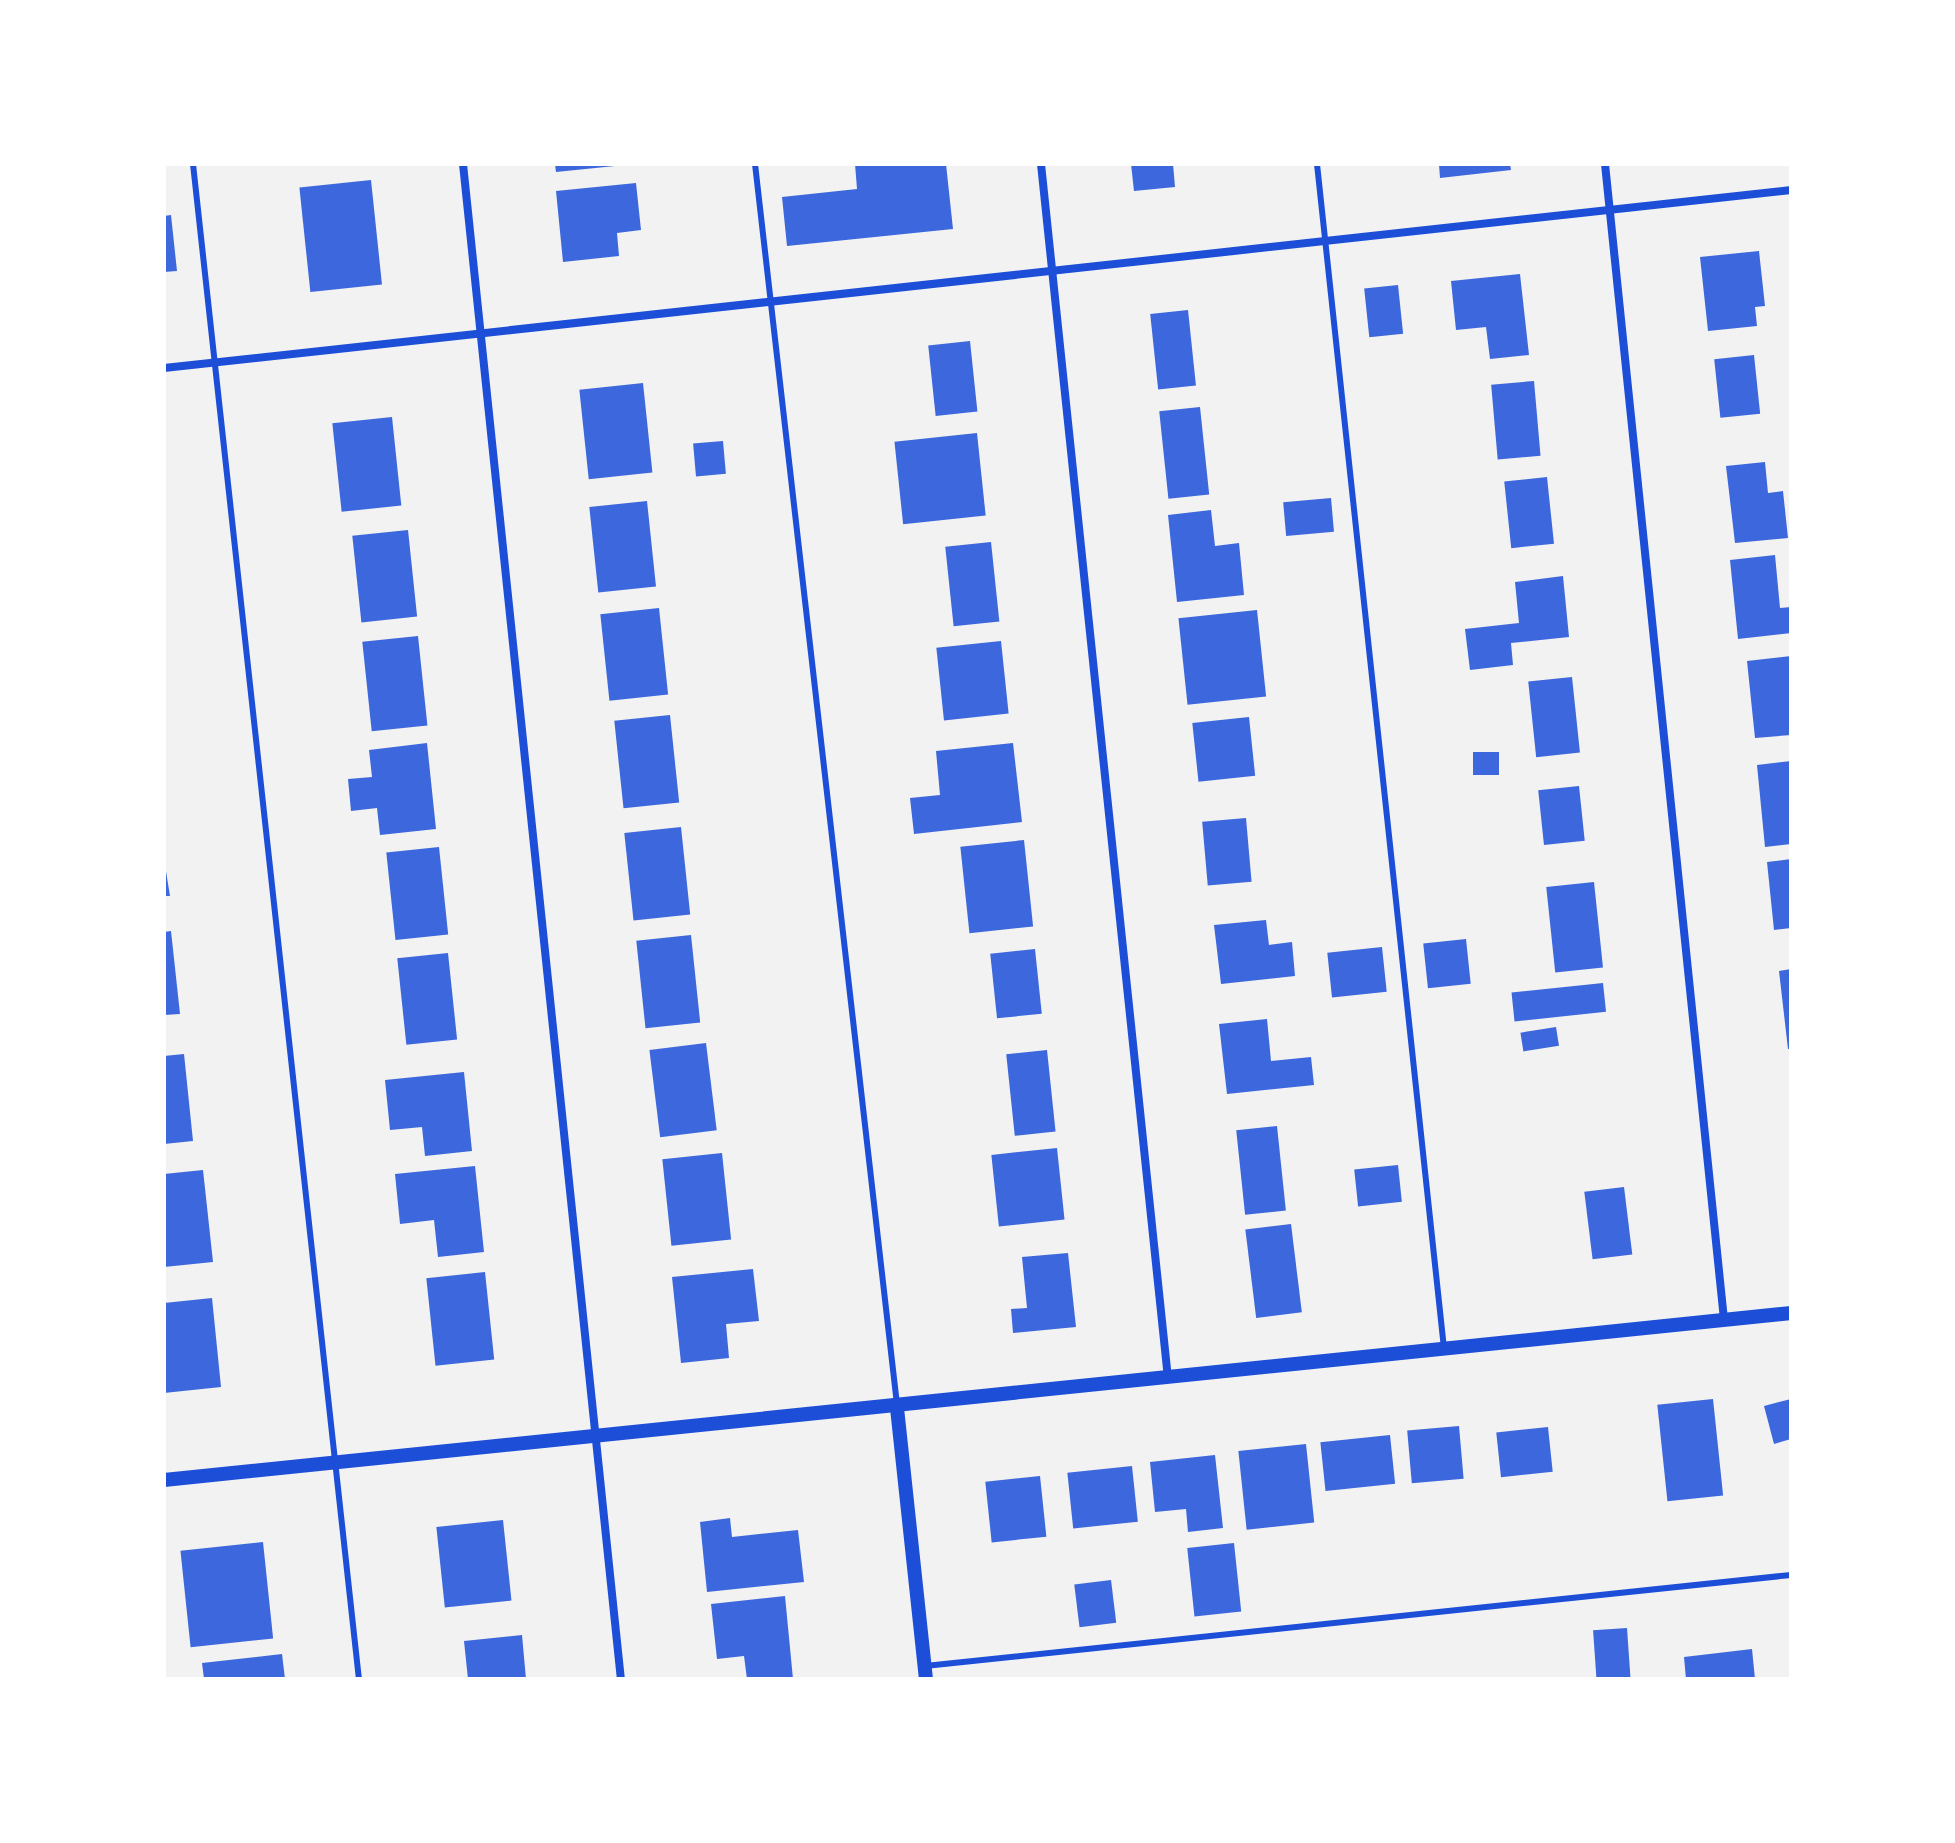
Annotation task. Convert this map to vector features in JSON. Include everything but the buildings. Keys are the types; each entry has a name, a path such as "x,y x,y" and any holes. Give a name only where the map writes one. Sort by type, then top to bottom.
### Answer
{"street":[{"path":"463,164 621,1679"},
{"path":"1041,164 1168,1378"},
{"path":"1605,164 1724,1320"},
{"path":"164,368 482,336 1791,190"},
{"path":"164,1480 897,1408 1791,1313"},
{"path":"897,1408 925,1672"}],"lane":[{"path":"193,164 359,1679"},
{"path":"755,164 897,1408"},
{"path":"1317,164 1444,1349"},
{"path":"925,1672 1791,1575"}]}
